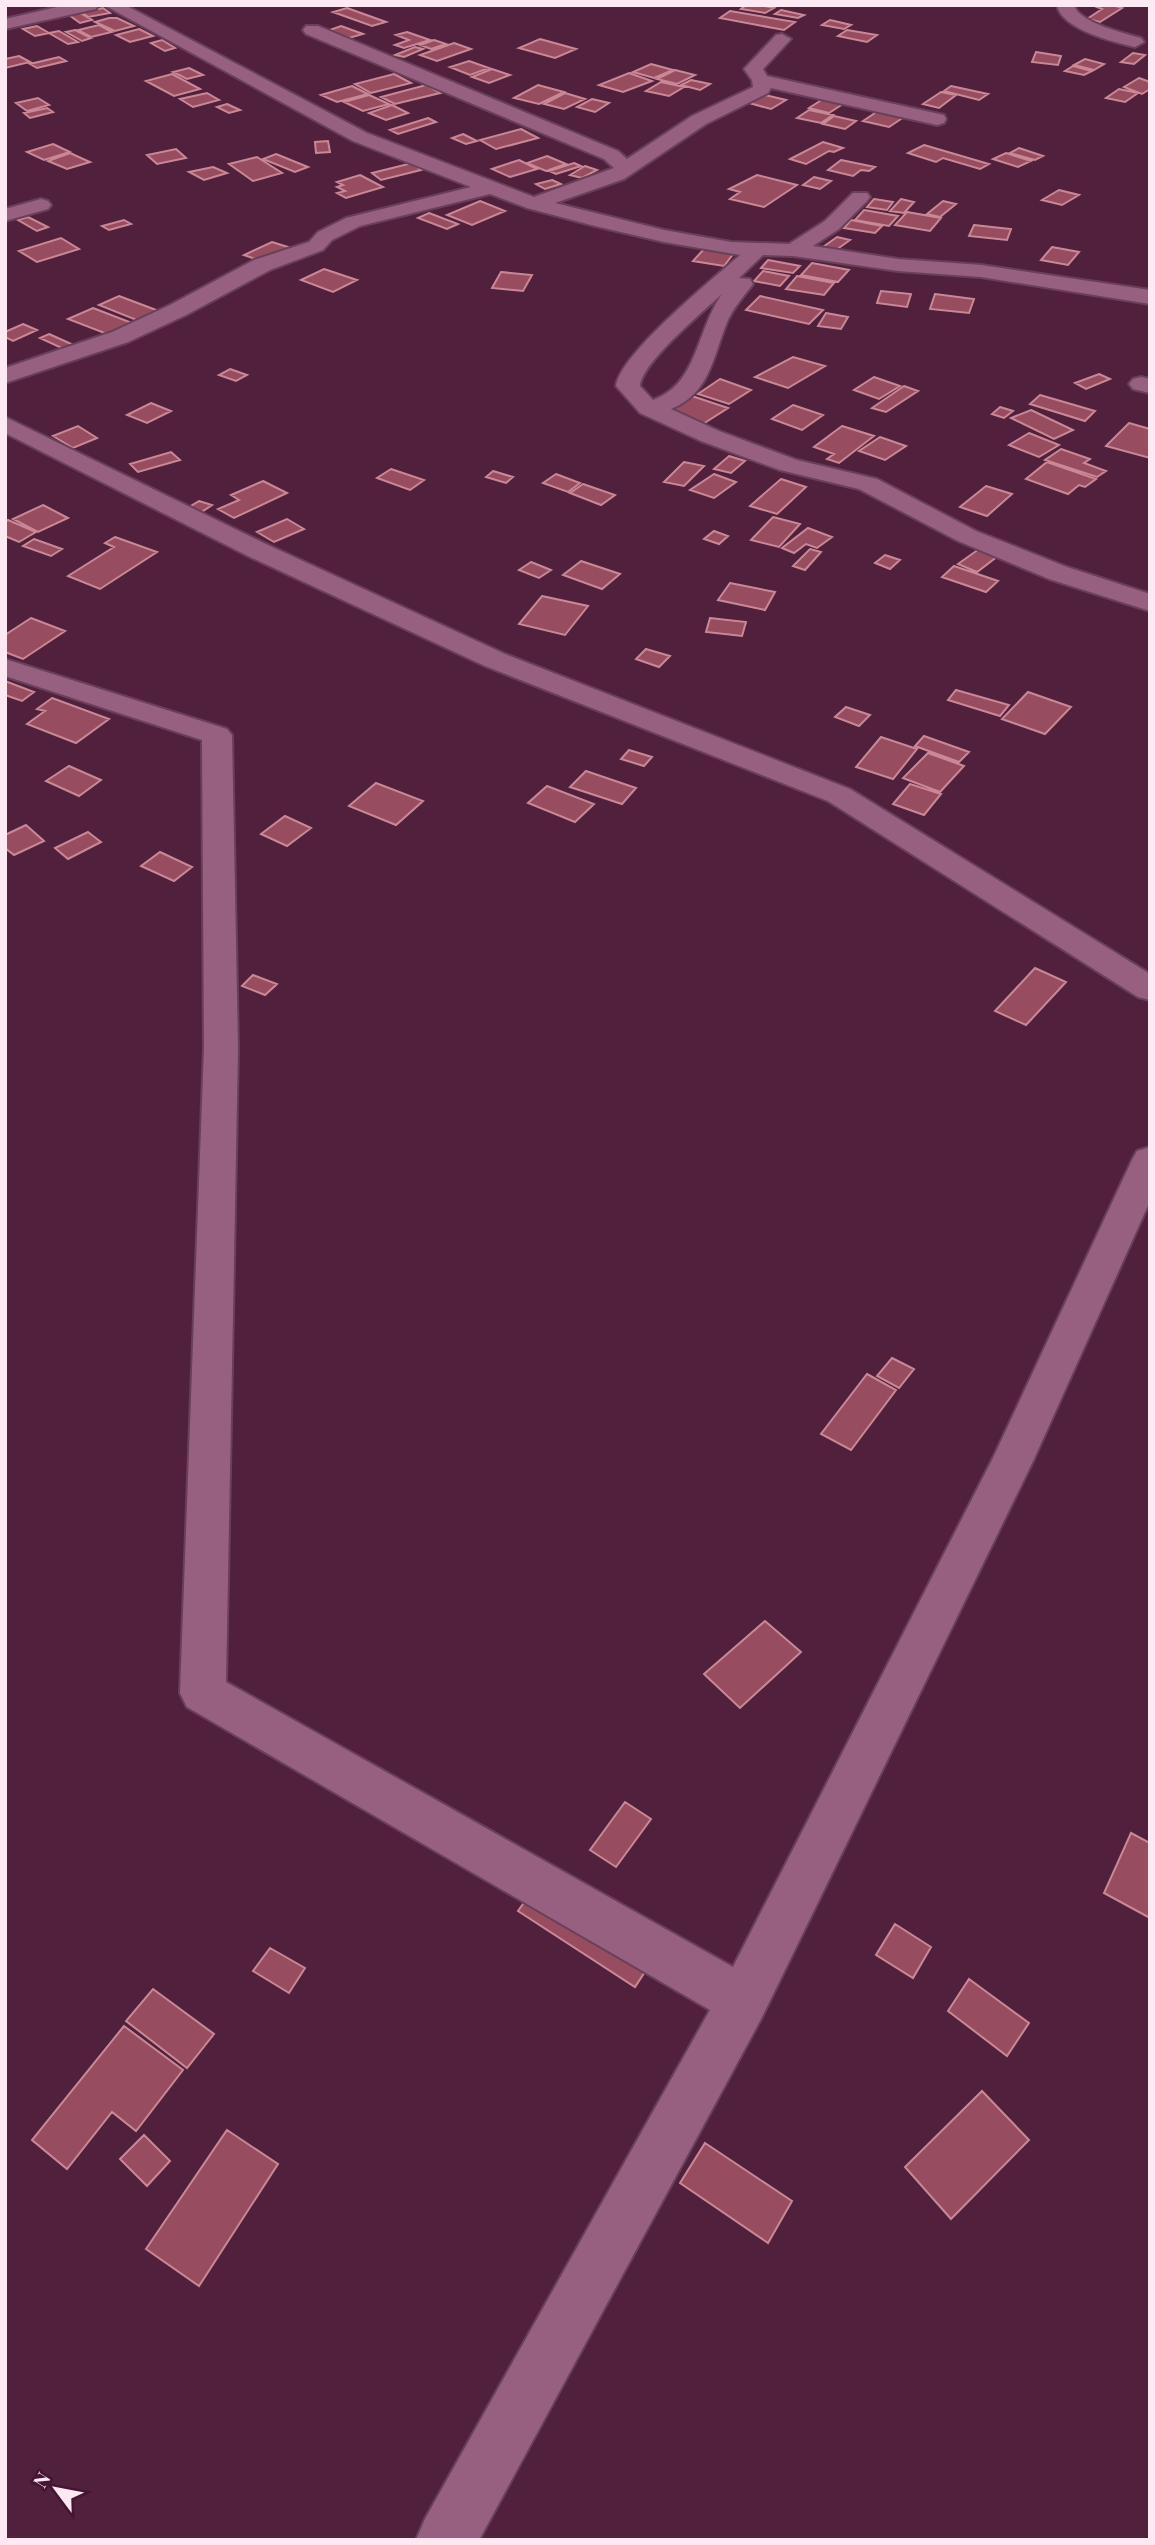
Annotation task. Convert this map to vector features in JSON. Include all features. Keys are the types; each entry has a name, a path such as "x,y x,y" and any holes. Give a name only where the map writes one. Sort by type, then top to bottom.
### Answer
{"street":[{"path":"5,24 90,5"},
{"path":"112,5 360,136 534,204 664,236 732,248 752,256 793,250 898,265 981,271 1150,297"},
{"path":"1066,5 1064,7 1069,15 1096,29 1135,42"},
{"path":"313,30 611,155 626,169"},
{"path":"534,204 617,175 699,120 762,89 761,80 753,69 782,39"},
{"path":"761,80 937,119"},
{"path":"5,376 120,337 178,310 262,265 308,250 326,236 353,222 491,188"},
{"path":"793,250 811,241 832,225 860,197"},
{"path":"5,215 41,205"},
{"path":"752,256 656,344 629,376 628,386 648,408 710,436 789,465 868,484 967,536 1058,573 1150,603"},
{"path":"648,408 666,405 678,399 701,370 716,324 730,297 747,276 752,256"},
{"path":"5,424 259,551 495,660 839,795 1150,989"},
{"path":"5,667 217,735 221,1048 203,1693 743,2001"},
{"path":"446,2540 743,2001 1013,1459 1150,1160"}],"building":[{"path":"746,5 774,8 765,13 741,9"},
{"path":"1092,5 1122,8 1100,22 1087,19 1102,9"},
{"path":"103,8 110,13 88,17 82,12"},
{"path":"347,8 386,22 372,26 333,12"},
{"path":"781,10 804,15 798,18 775,14"},
{"path":"730,11 795,22 784,30 720,18"},
{"path":"80,13 92,20 80,23 69,15"},
{"path":"117,18 134,26 115,31 95,22"},
{"path":"830,20 851,25 844,29 822,25"},
{"path":"99,25 112,32 91,37 78,30"},
{"path":"37,26 49,33 35,36 23,29"},
{"path":"341,26 363,34 349,38 327,31"},
{"path":"139,29 153,36 130,42 116,35"},
{"path":"75,30 91,38 82,41 66,32"},
{"path":"847,30 877,35 867,42 838,36"},
{"path":"59,31 78,42 68,44 49,33"},
{"path":"407,32 430,40 404,48 395,45 409,40 396,35"},
{"path":"540,39 576,49 555,58 519,48"},
{"path":"162,40 175,48 165,51 151,43"},
{"path":"434,40 446,44 431,49 420,45"},
{"path":"454,43 471,49 437,61 420,55"},
{"path":"415,47 423,49 404,57 395,55"},
{"path":"1036,52 1061,56 1058,65 1032,62"},
{"path":"1133,53 1145,55 1134,64 1121,62"},
{"path":"19,56 30,62 5,68 5,59"},
{"path":"59,57 66,61 37,68 30,64"},
{"path":"1085,59 1104,64 1094,70 1074,65"},
{"path":"469,61 489,68 470,75 450,67"},
{"path":"651,64 673,70 654,78 633,72"},
{"path":"1073,66 1092,71 1084,75 1065,71"},
{"path":"189,68 203,75 187,79 173,72"},
{"path":"492,69 510,75 489,83 472,77"},
{"path":"675,70 695,75 677,84 657,79"},
{"path":"629,73 652,81 623,92 599,85"},
{"path":"172,74 200,89 174,96 146,81"},
{"path":"394,74 411,83 371,93 355,84"},
{"path":"1139,78 1150,82 1150,89 1142,94 1124,87"},
{"path":"691,80 710,84 700,90 681,85"},
{"path":"661,82 684,87 669,96 646,91"},
{"path":"426,85 440,93 395,104 381,97"},
{"path":"538,85 564,92 539,104 514,98"},
{"path":"352,86 368,94 337,102 321,95"},
{"path":"951,86 988,94 979,100 944,91"},
{"path":"1119,89 1138,93 1125,102 1106,98"},
{"path":"941,92 956,95 939,108 923,104"},
{"path":"207,93 219,100 193,107 180,99"},
{"path":"565,93 585,99 564,109 544,104"},
{"path":"369,95 389,104 363,111 344,102"},
{"path":"765,95 786,100 771,109 749,103"},
{"path":"38,98 49,105 27,111 16,103"},
{"path":"592,99 609,103 595,112 577,107"},
{"path":"823,99 843,104 829,113 809,108"},
{"path":"227,104 240,110 229,113 217,107"},
{"path":"392,105 408,113 386,120 369,113"},
{"path":"47,108 53,112 30,118 24,113"},
{"path":"809,110 833,115 821,123 797,118"},
{"path":"878,111 904,117 889,127 863,121"},
{"path":"834,116 856,121 845,129 823,124"},
{"path":"428,118 436,122 398,134 390,130"},
{"path":"521,129 538,138 496,149 480,140"},
{"path":"463,134 477,141 466,144 452,138"},
{"path":"328,141 330,152 316,153 315,142"},
{"path":"823,142 843,148 829,151 806,164 790,159"},
{"path":"53,144 70,152 44,160 27,152"},
{"path":"924,145 989,164 980,169 943,158 936,162 908,153"},
{"path":"1019,148 1043,156 1035,160 1010,153"},
{"path":"176,149 186,158 157,164 147,155"},
{"path":"70,153 90,162 67,169 48,161"},
{"path":"1006,153 1031,161 1018,167 993,159"},
{"path":"276,154 308,167 295,172 263,159"},
{"path":"547,156 566,164 546,171 527,163"},
{"path":"257,157 282,173 253,181 229,164"},
{"path":"519,160 537,169 510,177 492,169"},
{"path":"841,160 875,167 869,171 861,170 853,176 828,170"},
{"path":"412,163 421,170 381,180 372,173"},
{"path":"574,163 581,166 556,174 549,171"},
{"path":"585,166 597,170 582,178 570,175"},
{"path":"213,167 227,173 204,180 189,172"},
{"path":"360,175 383,187 346,198 337,193 345,191 337,187 343,185 337,182"},
{"path":"757,175 797,185 764,207 730,199 740,192 729,189"},
{"path":"814,177 831,181 820,189 803,185"},
{"path":"552,180 561,184 545,189 536,184"},
{"path":"1059,190 1079,195 1062,205 1042,200"},
{"path":"874,199 893,202 887,210 867,207"},
{"path":"901,199 914,202 904,213 890,211"},
{"path":"480,201 505,211 472,225 447,215"},
{"path":"943,201 956,204 940,217 927,214"},
{"path":"864,210 898,216 889,226 855,220"},
{"path":"907,212 941,218 930,231 895,225"},
{"path":"429,213 458,224 447,229 418,218"},
{"path":"28,217 48,227 37,231 18,220"},
{"path":"124,220 131,224 109,230 102,226"},
{"path":"851,220 882,226 875,233 844,228"},
{"path":"974,225 1011,229 1007,240 969,236"},
{"path":"837,237 850,240 836,250 823,247"},
{"path":"61,238 79,249 37,262 19,251"},
{"path":"272,242 291,248 264,262 244,255"},
{"path":"1052,247 1079,252 1068,265 1041,260"},
{"path":"704,249 734,253 724,266 693,261"},
{"path":"768,260 800,266 793,273 761,268"},
{"path":"812,263 849,270 838,282 801,275"},
{"path":"324,269 357,280 333,292 301,280"},
{"path":"763,271 789,276 780,286 754,281"},
{"path":"501,272 532,275 523,291 492,288"},
{"path":"797,276 834,283 824,295 786,289"},
{"path":"881,291 911,294 907,307 877,303"},
{"path":"935,294 974,299 969,313 930,309"},
{"path":"119,296 164,313 144,323 99,305"},
{"path":"760,296 823,310 809,324 746,310"},
{"path":"93,308 132,323 107,334 68,319"},
{"path":"826,313 848,317 841,329 818,326"},
{"path":"23,324 37,330 13,341 5,337 5,332"},
{"path":"49,334 78,347 68,351 40,338"},
{"path":"793,357 825,366 788,388 755,377"},
{"path":"230,369 247,375 236,381 219,375"},
{"path":"1099,374 1110,379 1086,389 1075,383"},
{"path":"874,377 900,386 879,399 854,390"},
{"path":"720,379 751,390 729,404 698,394"},
{"path":"904,386 918,391 886,412 872,408"},
{"path":"1040,395 1095,411 1085,421 1030,404"},
{"path":"692,396 728,408 703,424 667,411"},
{"path":"151,403 171,411 147,423 127,415"},
{"path":"793,405 823,415 802,430 772,419"},
{"path":"1000,407 1013,411 1004,418 992,414"},
{"path":"1031,410 1073,430 1054,439 1011,418"},
{"path":"1129,423 1150,429 1150,458 1106,446"},
{"path":"78,426 97,438 73,448 53,436"},
{"path":"842,426 874,436 839,463 827,459 834,454 814,447"},
{"path":"1029,433 1059,445 1039,457 1009,445"},
{"path":"880,437 906,446 885,460 859,451"},
{"path":"1061,449 1090,459 1084,463 1106,471 1097,477 1045,460"},
{"path":"171,452 180,460 138,472 130,464"},
{"path":"729,456 745,461 731,473 714,469"},
{"path":"684,462 704,466 684,486 664,482"},
{"path":"1047,462 1096,479 1085,487 1079,485 1068,494 1026,479"},
{"path":"391,469 424,480 410,490 377,478"},
{"path":"493,471 513,477 506,483 486,477"},
{"path":"556,474 580,483 568,492 543,483"},
{"path":"714,474 736,482 714,498 690,490"},
{"path":"781,479 806,487 777,514 750,506"},
{"path":"263,481 287,493 234,518 218,509 239,500 231,495"},
{"path":"583,484 615,495 601,505 570,493"},
{"path":"986,486 1012,494 987,516 960,507"},
{"path":"199,501 212,505 193,518 179,513"},
{"path":"43,505 68,518 38,532 13,519"},
{"path":"773,517 800,524 779,547 751,540"},
{"path":"287,519 304,529 274,542 257,532"},
{"path":"8,520 36,532 19,542 5,536 5,522"},
{"path":"808,528 832,537 817,548 806,544 794,553 782,548"},
{"path":"714,531 728,536 719,544 704,539"},
{"path":"115,537 157,552 100,589 68,576 114,547 105,543"},
{"path":"34,539 62,549 51,556 23,546"},
{"path":"810,549 821,552 805,570 793,566"},
{"path":"979,549 998,556 977,572 958,564"},
{"path":"885,555 900,560 890,569 875,563"},
{"path":"581,561 620,574 602,589 563,575"},
{"path":"531,562 551,570 539,578 519,570"},
{"path":"954,566 998,581 986,592 942,577"},
{"path":"730,583 775,592 765,610 718,600"},
{"path":"542,596 588,606 565,635 519,624"},
{"path":"31,618 65,631 23,659 5,652 5,635"},
{"path":"710,618 746,622 742,636 706,632"},
{"path":"646,649 670,656 659,667 636,659"},
{"path":"5,681 34,692 22,701 5,695"},
{"path":"956,690 1009,705 1000,716 948,700"},
{"path":"1028,692 1071,707 1045,734 1002,719"},
{"path":"52,698 109,719 76,743 27,724 45,711 37,709"},
{"path":"846,707 870,715 859,726 835,717"},
{"path":"924,736 969,752 959,762 915,746"},
{"path":"881,737 917,749 893,779 856,767"},
{"path":"629,750 652,757 644,766 621,759"},
{"path":"928,753 964,766 940,792 903,778"},
{"path":"69,766 101,780 79,796 46,781"},
{"path":"586,771 636,788 622,804 570,787"},
{"path":"376,783 423,801 396,825 349,806"},
{"path":"910,784 941,794 924,815 893,804"},
{"path":"547,786 594,804 575,822 528,803"},
{"path":"285,816 311,828 287,846 261,834"},
{"path":"26,825 44,841 14,855 5,848 5,835"},
{"path":"88,832 101,842 68,859 55,848"},
{"path":"160,852 192,867 174,881 141,866"},
{"path":"1035,968 1066,982 1026,1025 995,1011"},
{"path":"253,975 277,984 265,995 242,986"},
{"path":"892,1358 914,1369 899,1388 877,1376"},
{"path":"867,1374 896,1390 851,1450 821,1434"},
{"path":"765,1621 801,1652 740,1708 704,1674"},
{"path":"625,1802 651,1819 616,1867 590,1850"},
{"path":"1131,1833 1150,1843 1150,1918 1104,1893"},
{"path":"540,1880 656,1955 635,1987 518,1911"},
{"path":"895,1924 931,1947 913,1978 876,1955"},
{"path":"270,1948 305,1968 289,1993 253,1971"},
{"path":"969,1979 1029,2023 1007,2056 948,2011"},
{"path":"153,1989 214,2034 187,2068 126,2021"},
{"path":"124,2026 183,2070 136,2131 112,2112 67,2169 32,2140"},
{"path":"982,2091 1029,2140 951,2219 905,2167"},
{"path":"227,2130 278,2164 199,2286 146,2249"},
{"path":"144,2135 170,2161 147,2186 120,2159"},
{"path":"705,2143 792,2201 768,2243 680,2183"}]}
